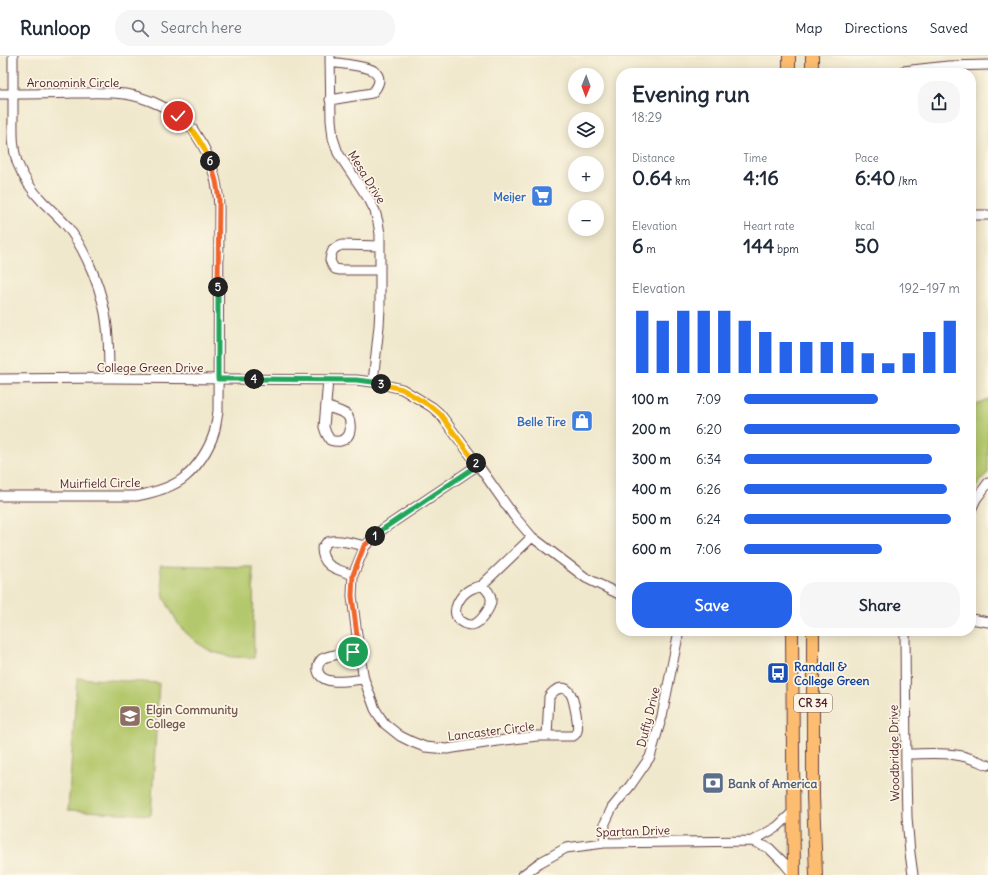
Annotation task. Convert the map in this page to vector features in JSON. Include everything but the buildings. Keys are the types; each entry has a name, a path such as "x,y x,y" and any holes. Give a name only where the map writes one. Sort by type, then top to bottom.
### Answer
{"main road":[{"path":"790,56 790,68"},
{"path":"812,56 812,68"},
{"name":"CR 34","path":"792,636 794,875"},
{"name":"CR 34","path":"813,636 813,796 816,875"}],"street":[{"path":"12,56 13,137 14,149 18,164 31,188 74,236 97,283 107,326 109,378"},
{"path":"330,59 374,70 378,76 379,82 372,93 330,100"},
{"name":"Mesa Drive","path":"330,59 330,120 333,138 338,153 370,201 378,222 380,246 379,326 373,382"},
{"path":"930,68 988,65"},
{"name":"Aronomink Circle","path":"0,94 109,93 136,96 149,100 178,116 195,132 208,154 218,189 218,379"},
{"path":"976,215 988,215"},
{"path":"380,246 342,245 333,250 330,260 335,268 340,270 380,270"},
{"name":"College Green Drive","path":"0,378 356,380 373,382 402,389 432,407 440,414 514,516 532,537 586,578 616,593"},
{"name":"Muirfield Circle","path":"0,496 136,496 156,491 174,484 184,478 199,461 214,434 218,411 218,379"},
{"path":"326,406 328,380"},
{"name":"Lancaster Circle","path":"478,465 383,529 364,546 353,575 352,596 364,679 375,709 385,724 400,736 412,742 425,747 447,749 498,741 547,736 573,736 577,730 577,723 572,697 568,691 560,689 555,690 549,697 547,736"},
{"path":"976,499 988,483"},
{"path":"483,586 484,583 532,537"},
{"path":"353,575 332,567 325,562 322,555 322,548 331,541 341,541 364,546"},
{"path":"477,586 483,586 491,599 488,610 478,622 473,625 464,624 457,617 455,611 456,606 461,598 470,589 477,586"},
{"path":"976,620 988,622"},
{"name":"Duffy Drive","path":"604,843 605,823 612,808 630,786 650,757 662,716 678,636"},
{"name":"Woodbridge Drive","path":"905,636 907,817 913,875"},
{"path":"359,651 327,657 320,660 318,672 323,678 331,681 364,679"},
{"path":"906,754 942,753 970,758 988,765"},
{"name":"Spartan Drive","path":"752,841 777,827 794,811"},
{"name":"Spartan Drive","path":"523,875 539,863 566,848 604,843 752,841 769,848 794,875"}],"green space":[{"path":"988,399 988,473 976,488 976,404"},
{"path":"160,565 253,567 254,658 233,657 212,652 196,642 180,627 164,598"},
{"path":"77,678 159,683 151,815 68,810"}],"place":[{"name":"Meijer","path":"542,196"},
{"name":"Belle Tire","path":"582,421"},
{"name":"Randall & College Green","path":"778,673"},
{"name":"Elgin Community College","path":"130,716"},
{"name":"Bank of America","path":"713,783"}],"route":[{"path":"178,116 195,132 208,154 215,172 218,189 218,379 356,380 373,382 402,389 432,407 440,414 478,465 383,529 364,546 353,575 352,596 359,651 353,652"}]}
